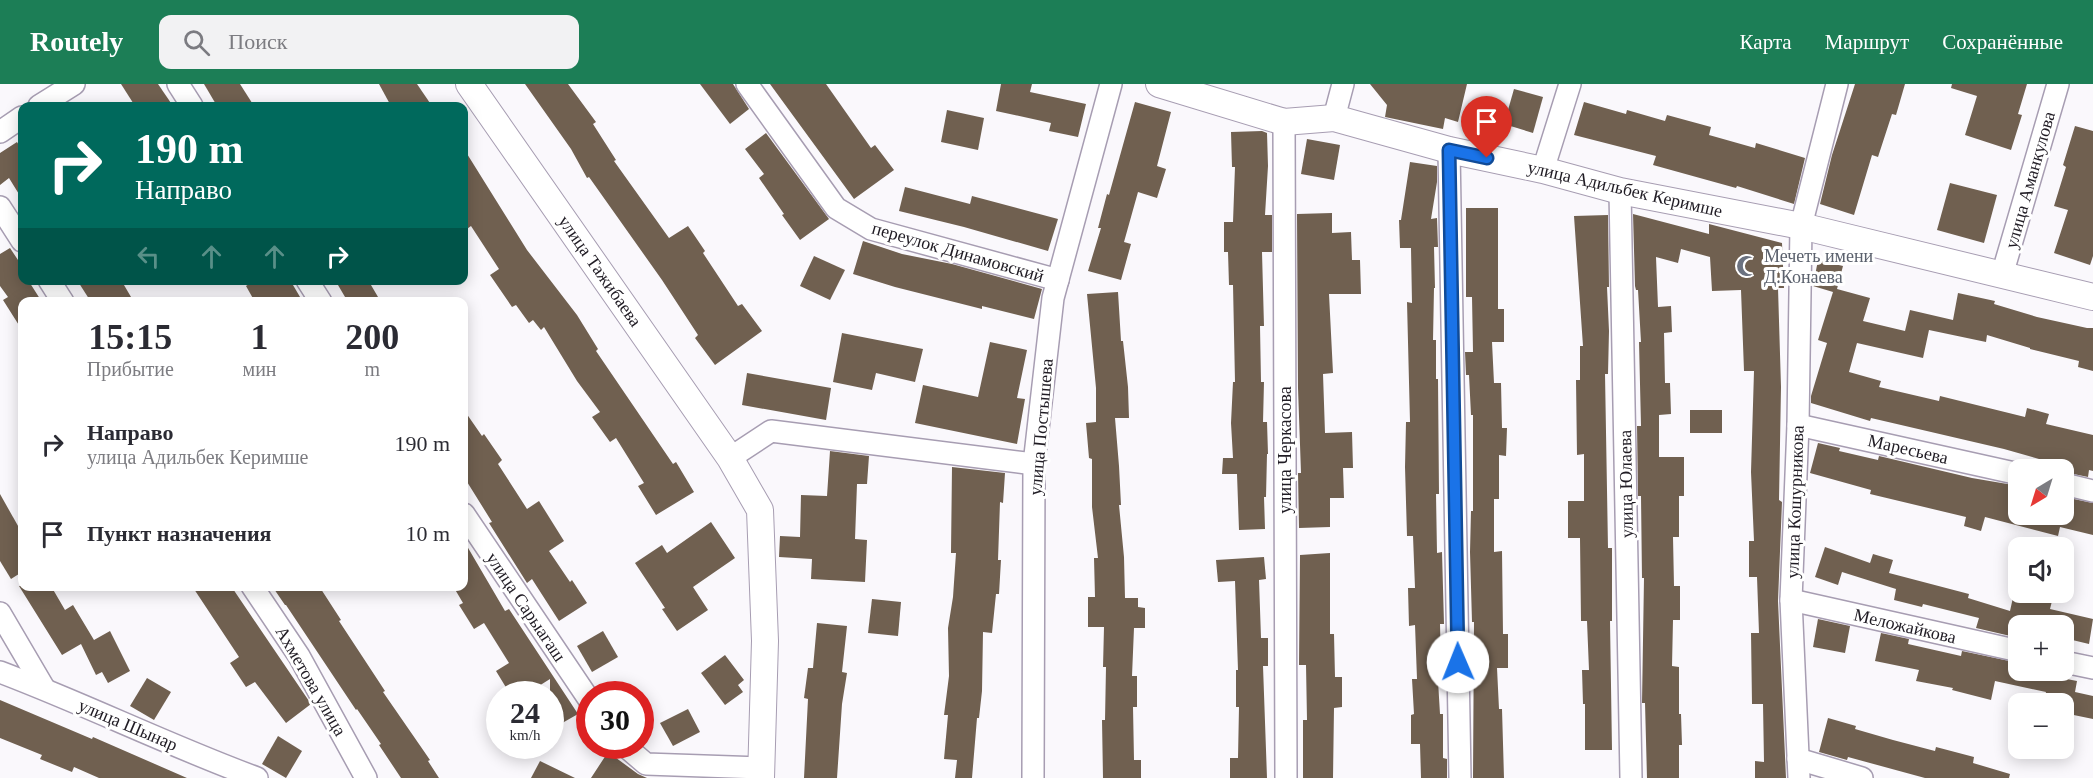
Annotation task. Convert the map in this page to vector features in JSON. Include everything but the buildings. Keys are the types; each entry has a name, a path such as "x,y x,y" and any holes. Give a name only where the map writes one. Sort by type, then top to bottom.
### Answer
{"street":[{"path":"45,102 74,84"},
{"path":"178,84 189,102"},
{"name":"улица Тажибаева","path":"469,84 730,458 760,510 765,641 761,773"},
{"name":"переулок Динамовский","path":"747,84 836,208 871,229 1058,280"},
{"name":"улица Постышева","path":"1033,778 1034,464 1053,298 1111,84"},
{"name":"улица Адильбек Керимше","path":"1159,84 1284,122 1334,118 1449,150 1543,170 1620,191 1800,226 2093,297"},
{"path":"1334,118 1342,84"},
{"path":"1543,170 1570,84"},
{"path":"1800,226 1837,84"},
{"name":"улица Аманкулова","path":"2002,275 2058,84"},
{"path":"0,132 18,120"},
{"name":"улица Черкасова","path":"1284,122 1286,778"},
{"path":"1449,150 1460,778"},
{"name":"улица Юлаева","path":"1620,191 1631,778"},
{"path":"0,207 18,234"},
{"name":"улица Кошурникова","path":"1798,769 1791,600 1798,425 1800,226"},
{"name":"Маресьева","path":"1798,425 2008,472"},
{"path":"730,458 771,432 1034,464"},
{"path":"2074,486 2093,491"},
{"name":"улица Сарыагаш","path":"468,520 577,681"},
{"name":"Ахметова улица","path":"255,591 298,657 366,778"},
{"name":"Меложайкова","path":"1791,600 2008,649"},
{"path":"0,614 44,688"},
{"path":"2074,664 2093,668"},
{"name":"улица Шынар","path":"0,672 44,688 220,765 257,778"},
{"path":"640,759 646,764 761,773"},
{"path":"1798,769 1862,778"}],"place":[{"name":"Мечеть имени Д.Конаева","path":"1747,266"}],"route":[{"path":"1458,662 1449,150 1487,158"}]}
